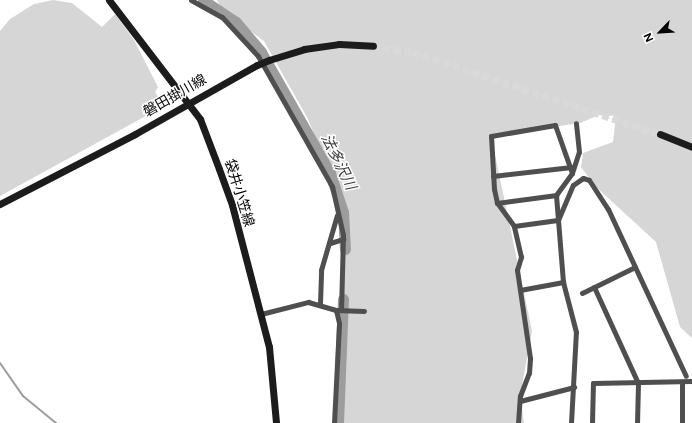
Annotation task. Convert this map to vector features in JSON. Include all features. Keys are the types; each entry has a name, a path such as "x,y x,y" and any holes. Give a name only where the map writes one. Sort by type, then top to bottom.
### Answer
{"main road":[{"name":"袋井小笠線","path":"109,0 200,119 230,197 261,314 274,374 276,423"},
{"name":"磐田掛川線","path":"0,204 257,65 304,49 339,44 373,46"},
{"path":"660,134 692,148"}],"street":[{"path":"191,0 222,17 258,56 332,186 343,239 338,310 339,323 334,423"},
{"path":"571,423 576,332 563,282 556,195 572,170 579,152 576,123"},
{"path":"518,423 520,401 530,358 517,270 521,257 514,226 497,202 493,176 491,136 555,125 572,170"},
{"path":"493,176 572,170"},
{"path":"558,220 573,184 583,178 589,180 604,203 686,376"},
{"path":"497,202 556,195"},
{"path":"320,303 321,270 330,244 338,212"},
{"path":"514,226 558,220"},
{"path":"330,244 343,239"},
{"path":"582,293 635,267"},
{"path":"520,290 563,282"},
{"path":"594,287 638,383 637,423"},
{"path":"261,314 308,302 320,303 338,310 364,311"},
{"path":"592,423 593,383 682,383 692,381"},
{"path":"682,383 682,423"},
{"path":"520,401 574,387"}],"shaded area":[{"path":"53,0 72,3 102,27 115,14 134,40 158,87 155,92 164,106 0,196 0,31 10,19 34,4"},
{"path":"217,0 692,0 692,338 680,327 656,242 595,186 581,167 583,153 613,142 616,116 599,115 580,123 491,136 532,331 520,396 524,423 342,423 343,235 332,178 308,119 264,41 223,11"}],"waterway":[{"name":"法多沢川","path":"203,0 236,22 261,52 330,173 343,212 345,249"},
{"name":"法多沢川","path":"338,423 343,299"},
{"path":"0,363 23,396 56,423"}],"tunnel":[{"path":"373,46 413,52 660,134"}]}
